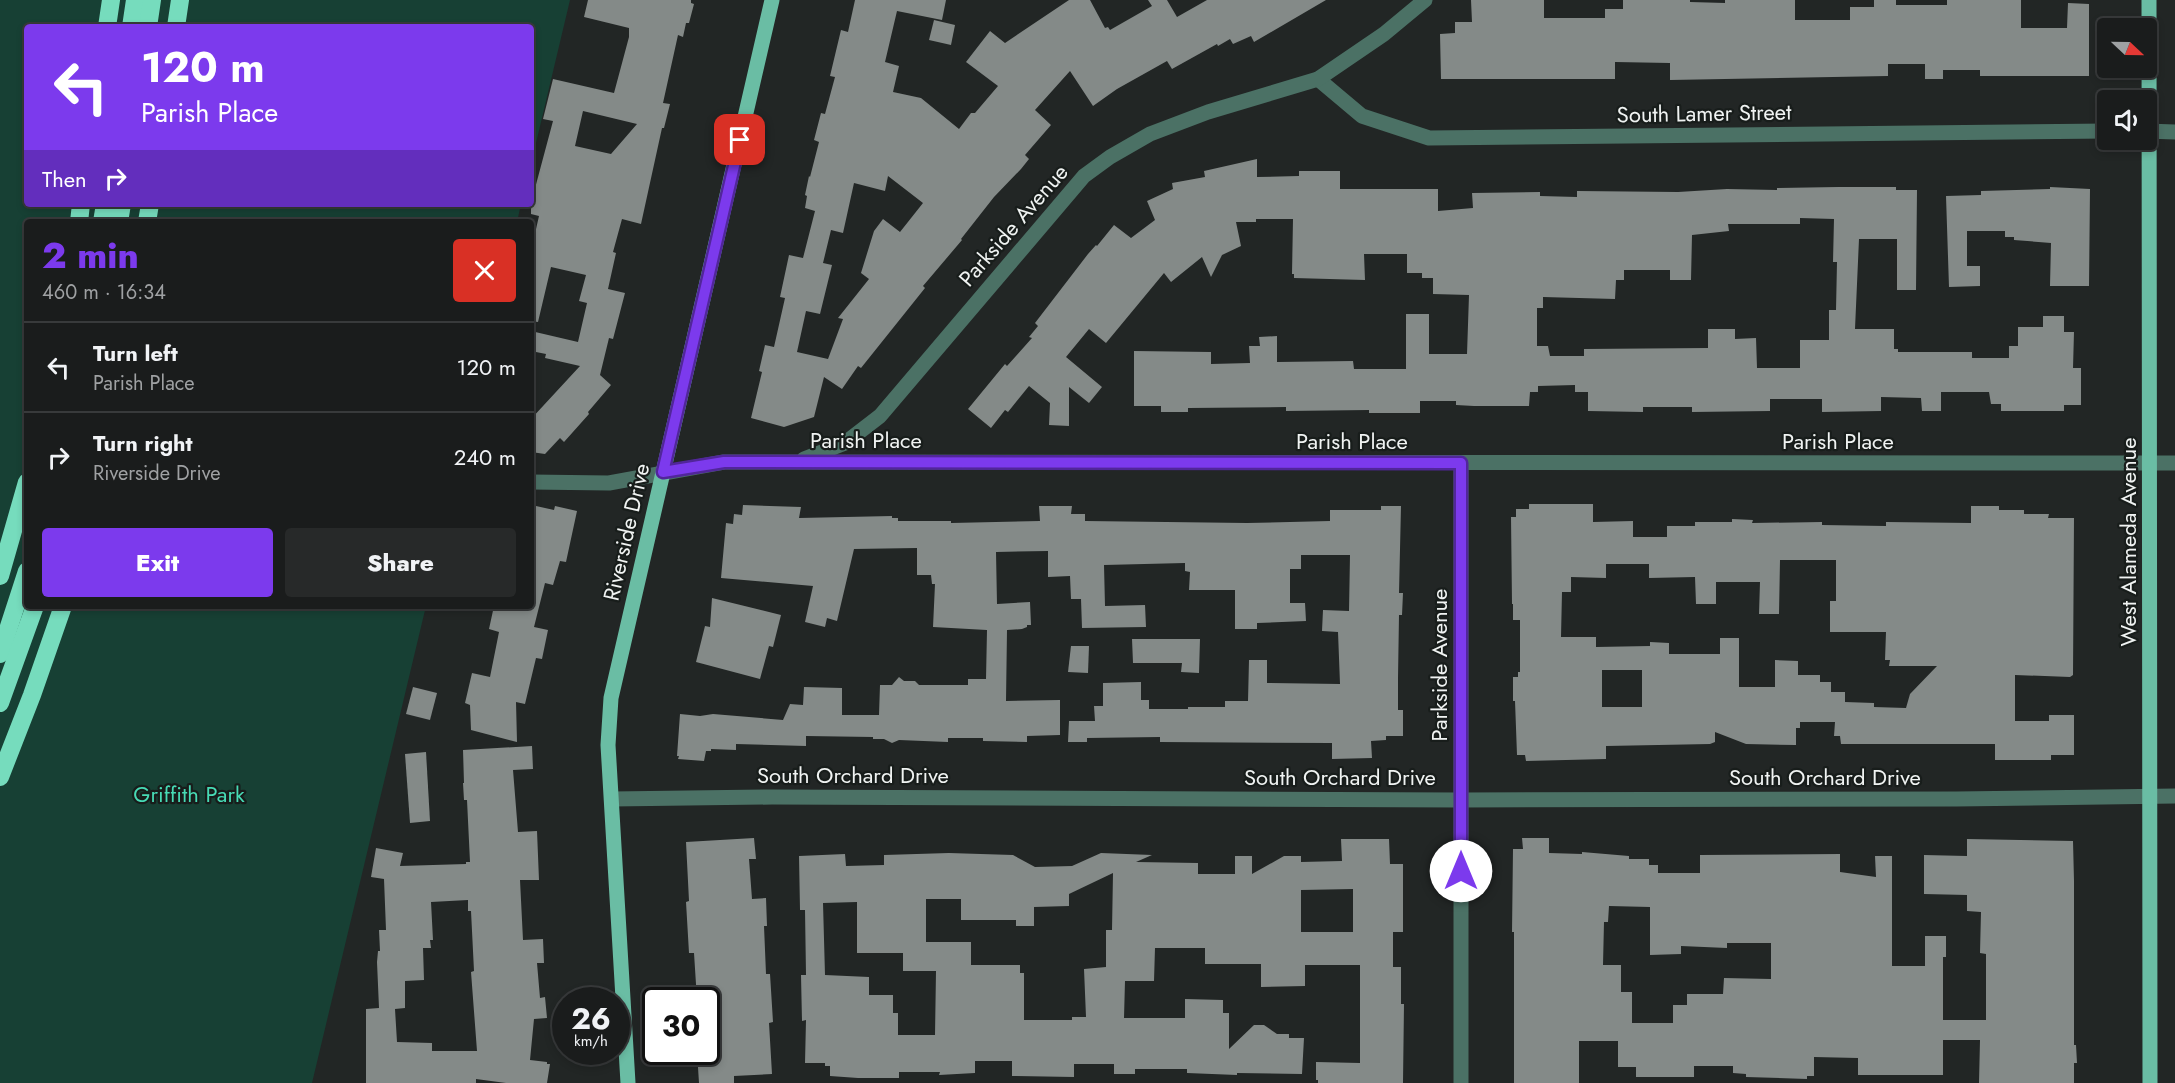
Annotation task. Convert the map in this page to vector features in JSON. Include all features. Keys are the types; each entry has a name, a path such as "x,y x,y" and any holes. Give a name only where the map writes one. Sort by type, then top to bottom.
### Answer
{"highway":[{"path":"107,24 111,0"},
{"path":"131,24 135,0"},
{"path":"148,24 152,0"},
{"path":"176,24 180,0"},
{"path":"0,576 24,492"},
{"path":"0,654 24,579"},
{"path":"0,703 34,609"},
{"path":"0,777 62,609"}],"main road":[{"name":"Riverside Drive","path":"628,1083 608,745 611,698 772,0"},
{"name":"West Alameda Avenue","path":"2148,90 2149,0"},
{"name":"West Alameda Avenue","path":"2148,150 2151,462 2150,1083"}],"street":[{"name":"Parkside Avenue","path":"796,463 845,443 880,416 1084,176 1110,157 1150,134 1208,112 1318,79 1384,34 1425,0"},
{"name":"South Lamer Street","path":"1318,79 1362,116 1429,138 2097,131"},
{"path":"2157,131 2175,132"},
{"name":"Parish Place","path":"534,482 609,483 724,462 2175,463"},
{"name":"Parkside Avenue","path":"1461,463 1461,1083"},
{"name":"South Orchard Drive","path":"612,799 784,797 1461,800 2175,796"}],"green space":[{"name":"Griffith Park","path":"0,0 570,0 534,151 534,24 24,24 24,207 520,207 518,219 24,219 24,609 425,609 312,1083 0,1083"}],"building":[{"path":"588,0 691,0 694,4 683,37 678,35 663,103 670,104 664,128 662,128 641,224 622,219 613,252 616,253 608,289 625,293 613,339 609,338 600,375 611,385 564,442 560,438 545,454 534,452 534,416 580,366 545,358 546,354 534,352 534,332 578,342 587,303 579,301 586,275 551,267 538,322 534,321 534,238 539,216 531,214 531,207 534,207 534,192 553,121 543,119 553,79 614,93 629,37 629,28 584,17","holes":["583,111 637,124 611,154 575,146"]},
{"path":"855,0 946,0 942,20 897,11 885,62 899,66 893,92 921,98 959,129 971,113 975,113 998,86 966,62 990,31 1005,43 1069,0 1090,0 1105,28 1108,27 1110,30 1152,6 1148,0 1167,0 1177,17 1207,0 1326,0 1254,42 1251,36 1233,44 1230,39 1172,69 1167,61 1117,89 1093,106 1070,71 1035,110 1051,125 1025,155 1029,159 1021,169 994,197 962,240 923,286 925,288 861,368 858,366 842,389 824,377 814,417 784,427 751,418 762,372 759,371 765,345 774,347 785,298 780,297 789,255 803,258 815,211 805,208 809,176 819,142 814,140 821,113 825,114 835,77 830,76 841,30 848,32","holes":["888,176 923,203 900,232 883,219 874,231 861,273 869,279 838,318 843,319 828,359 797,352 806,311 820,314 832,265 823,263 831,230 843,233 854,183 885,191"]},
{"path":"1471,0 1544,0 1544,18 1605,18 1605,9 1623,9 1623,0 1690,0 1690,2 1725,3 1725,0 1795,0 1795,20 1850,20 1850,7 1874,7 1874,0 1896,0 1896,5 1947,5 1947,0 2021,0 2021,28 2067,28 2068,3 2089,4 2089,76 1980,76 1980,70 1943,70 1943,79 1925,79 1925,64 1888,64 1888,76 1670,80 1670,63 1615,62 1615,79 1441,79 1440,34 1455,33 1455,22 1472,22"},
{"path":"934,20 955,25 951,45 929,40"},
{"path":"1257,159 1257,177 1299,176 1299,171 1340,171 1340,189 1438,189 1438,211 1473,208 1472,193 1540,192 1540,196 1577,197 1577,191 1678,192 1838,187 1896,187 1896,190 1917,190 1916,290 1897,290 1897,239 1859,239 1855,329 1894,329 1894,349 1898,349 1898,352 1972,352 1972,358 2009,358 2009,346 2018,346 2018,327 2043,327 2043,316 2064,316 2064,332 2074,332 2073,368 2081,368 2081,405 2064,405 2064,411 2001,411 2001,404 1991,404 1989,392 1941,392 1941,411 1922,411 1921,398 1881,397 1881,411 1822,412 1822,399 1770,399 1770,411 1692,412 1692,407 1643,407 1643,412 1588,411 1588,392 1575,392 1575,385 1538,386 1538,392 1530,392 1529,406 1474,406 1456,405 1456,401 1420,401 1420,413 1369,413 1369,410 1286,411 1286,407 1188,408 1188,412 1161,412 1161,406 1134,406 1134,351 1211,352 1211,364 1250,363 1249,346 1260,346 1259,337 1277,336 1277,362 1353,361 1354,369 1406,369 1406,314 1429,314 1429,354 1467,354 1469,295 1433,294 1433,278 1422,278 1422,273 1407,273 1407,254 1364,254 1365,280 1294,278 1292,274 1293,219 1256,219 1256,222 1236,222 1241,246 1222,255 1211,277 1202,257 1171,282 1164,273 1106,343 1089,329 1066,357 1102,387 1089,403 1069,387 1069,426 1049,425 1050,403 1029,386 1008,412 1005,410 991,428 968,409 1005,364 1007,366 1032,338 1029,337 1038,326 1035,323 1088,254 1114,225 1131,238 1155,220 1147,201 1173,189 1172,183 1205,177 1204,171","holes":["1800,218 1834,219 1833,262 1837,262 1836,310 1829,310 1829,340 1800,340 1800,368 1757,368 1756,338 1735,339 1735,329 1708,329 1708,348 1584,349 1584,356 1550,356 1548,346 1537,346 1537,308 1543,308 1543,297 1615,299 1616,280 1624,280 1624,270 1670,270 1670,280 1691,280 1692,235 1729,231 1728,224 1800,224"]},
{"path":"2050,187 2090,189 2089,286 2050,286 2051,243 2014,240 2014,237 2005,237 2005,231 1967,231 1967,266 1980,266 1980,286 1949,287 1946,196 1981,195 1981,191 2050,189"},
{"path":"1529,504 1593,504 1593,522 1633,521 1633,537 1667,537 1667,526 1695,526 1695,522 1732,522 1732,519 1753,520 1752,523 1822,522 1822,525 1886,526 1886,522 1971,523 1971,506 1999,506 1999,510 2024,510 2024,514 2049,514 2048,518 2074,518 2073,675 2070,677 2015,675 2015,721 2049,721 2049,715 2074,715 2074,755 2051,755 2051,760 1995,760 1995,744 1841,744 1840,736 1834,736 1835,722 1800,722 1800,728 1796,728 1796,745 1746,744 1715,732 1715,742 1710,744 1606,746 1606,759 1526,761 1525,755 1517,755 1515,701 1513,701 1513,677 1518,677 1518,672 1520,672 1520,620 1513,620 1511,517 1516,517 1516,509 1529,509","holes":["1780,560 1836,560 1836,601 1830,601 1830,632 1886,632 1885,660 1890,660 1889,666 1937,666 1910,694 1906,708 1874,707 1874,703 1845,702 1845,692 1831,692 1831,682 1820,682 1820,675 1798,675 1798,661 1775,660 1775,687 1739,687 1739,638 1720,638 1720,654 1669,654 1669,643 1650,642 1650,646 1596,647 1596,637 1561,637 1562,592 1571,592 1571,577 1606,578 1606,564 1649,564 1649,578 1695,577 1696,604 1716,604 1716,582 1760,582 1759,614 1779,614","1602,670 1642,670 1642,707 1602,707"]},
{"path":"743,505 801,507 799,518 892,516 892,518 898,518 898,521 951,521 951,523 1040,521 1039,506 1072,506 1071,514 1085,514 1085,521 1247,523 1330,521 1330,510 1381,510 1381,506 1401,506 1399,593 1403,593 1402,615 1399,615 1398,710 1403,710 1403,736 1386,736 1386,740 1371,741 1372,758 1332,759 1332,743 1160,742 1160,737 1087,738 1087,742 1068,742 1069,721 1095,721 1094,706 1103,706 1103,683 1141,682 1141,700 1149,700 1149,709 1225,707 1225,701 1248,701 1249,660 1267,660 1267,683 1340,684 1338,632 1322,631 1323,610 1349,611 1350,555 1301,555 1301,569 1290,569 1290,603 1305,603 1306,621 1257,623 1257,629 1235,629 1235,590 1189,590 1190,572 1185,571 1185,563 1104,565 1105,606 1145,605 1146,627 1082,628 1081,599 1071,599 1070,576 1048,577 1048,551 996,552 997,604 1030,602 1031,625 1022,629 1007,630 1006,701 1060,700 1060,735 1027,736 1027,742 948,738 948,742 899,740 892,743 884,739 873,739 873,737 806,736 806,746 736,744 736,750 711,749 711,751 706,751 704,761 678,759 680,714 700,716 713,714 783,720 790,704 803,705 804,687 842,688 842,715 879,715 880,685 892,685 899,677 904,681 915,681 919,685 968,685 968,679 986,679 987,630 933,627 935,584 932,584 931,575 917,575 917,548 854,549 837,621 827,618 825,627 805,622 813,586 721,578 726,523 733,524 734,514 742,515"},
{"path":"536,506 554,510 555,506 577,511 566,562 560,561 553,585 545,583 534,627 548,630 542,659 536,658 525,704 516,702 517,742 471,730 470,705 465,703 472,673 490,677 499,632 489,629 493,609 534,609"},
{"path":"712,598 781,615 773,647 769,646 760,679 696,662 705,626 710,627"},
{"path":"1132,639 1200,639 1199,673 1181,672 1182,663 1133,663"},
{"path":"1071,646 1089,646 1088,673 1068,672"},
{"path":"413,687 437,693 430,720 406,714"},
{"path":"532,746 533,769 513,770 518,832 537,831 539,880 520,880 523,940 543,939 544,963 537,963 540,998 545,997 547,1018 534,1019 530,1060 550,1064 547,1083 506,1083 476,1079 476,1083 366,1083 366,1009 379,1008 377,962 378,951 380,951 379,930 386,930 384,879 371,877 376,848 403,853 400,866 470,862 467,800 464,800 463,750","holes":["468,900 468,911 471,911 474,971 471,972 477,1051 432,1051 432,1043 397,1042 395,1009 405,1008 405,981 424,980 423,948 431,948 430,940 433,940 431,902"]},
{"path":"426,752 430,821 410,823 405,754"},
{"path":"754,838 756,859 749,859 752,899 766,898 767,926 764,926 766,974 770,974 773,1022 769,1023 772,1074 734,1076 734,1083 699,1083 698,1065 720,1065 720,987 696,987 694,953 689,953 686,842"},
{"path":"1522,838 1549,838 1549,853 1582,854 1582,852 1629,856 1629,859 1649,859 1649,865 1658,865 1658,873 1700,873 1700,855 1840,854 1840,872 1876,877 1875,856 1892,856 1892,966 1925,966 1925,936 1946,936 1946,957 1943,957 1943,1020 1986,1020 1986,954 1980,953 1981,912 1967,911 1967,895 1924,894 1924,855 1967,856 1967,839 2073,841 2074,1045 2076,1045 2077,1063 2074,1063 2074,1083 1979,1083 1980,1040 1943,1040 1943,1075 1858,1075 1858,1058 1814,1057 1814,1076 1807,1076 1807,1079 1746,1077 1746,1074 1733,1073 1733,1066 1694,1066 1694,1077 1636,1077 1636,1067 1618,1067 1618,1041 1579,1041 1579,1083 1514,1083 1513,849 1523,849","holes":["1609,906 1650,907 1650,955 1681,954 1681,946 1727,948 1727,943 1771,943 1771,979 1724,978 1723,994 1687,994 1687,1005 1673,1005 1673,1023 1632,1023 1632,992 1621,992 1621,965 1603,965 1604,922 1608,922"]},
{"path":"1341,839 1389,839 1390,864 1403,864 1403,932 1393,932 1393,967 1401,967 1401,1004 1404,1004 1403,1083 1318,1083 1316,1080 1316,1062 1360,1063 1360,965 1305,965 1305,986 1261,987 1261,964 1205,964 1205,948 1155,948 1154,981 1125,981 1124,1018 1185,1018 1185,999 1223,1000 1223,1013 1229,1013 1229,1049 1254,1025 1264,1025 1277,1034 1289,1034 1289,1038 1304,1038 1302,1074 1237,1073 1237,1075 1187,1073 1187,1069 1135,1069 1135,1074 1114,1074 1114,1064 1074,1064 1074,1077 1012,1076 1012,1061 975,1061 975,1073 939,1075 940,1072 899,1072 899,1078 858,1078 830,1076 830,1066 825,1066 825,1063 805,1063 806,1020 802,1021 801,975 806,975 805,910 800,910 799,856 845,854 846,866 884,865 884,855 949,853 1013,855 1035,867 1072,866 1101,853 1152,855 1136,862 1198,863 1198,874 1235,874 1235,856 1252,856 1252,874 1284,856 1301,856 1301,862 1342,861","holes":["1113,873 1112,930 1106,930 1106,967 1084,969 1086,1017 1072,1017 1072,1020 1024,1020 1024,973 1020,973 1020,965 971,965 971,942 926,942 926,899 961,899 961,920 1016,920 1016,926 1034,926 1034,907 1069,906 1069,894","1353,889 1353,932 1301,932 1301,890","857,902 857,953 903,953 903,971 936,971 935,1035 898,1035 898,1013 893,1013 893,995 869,995 869,977 825,975 823,903"]}],"route":[{"path":"740,140 663,472 724,462 1461,463 1461,871"}]}
